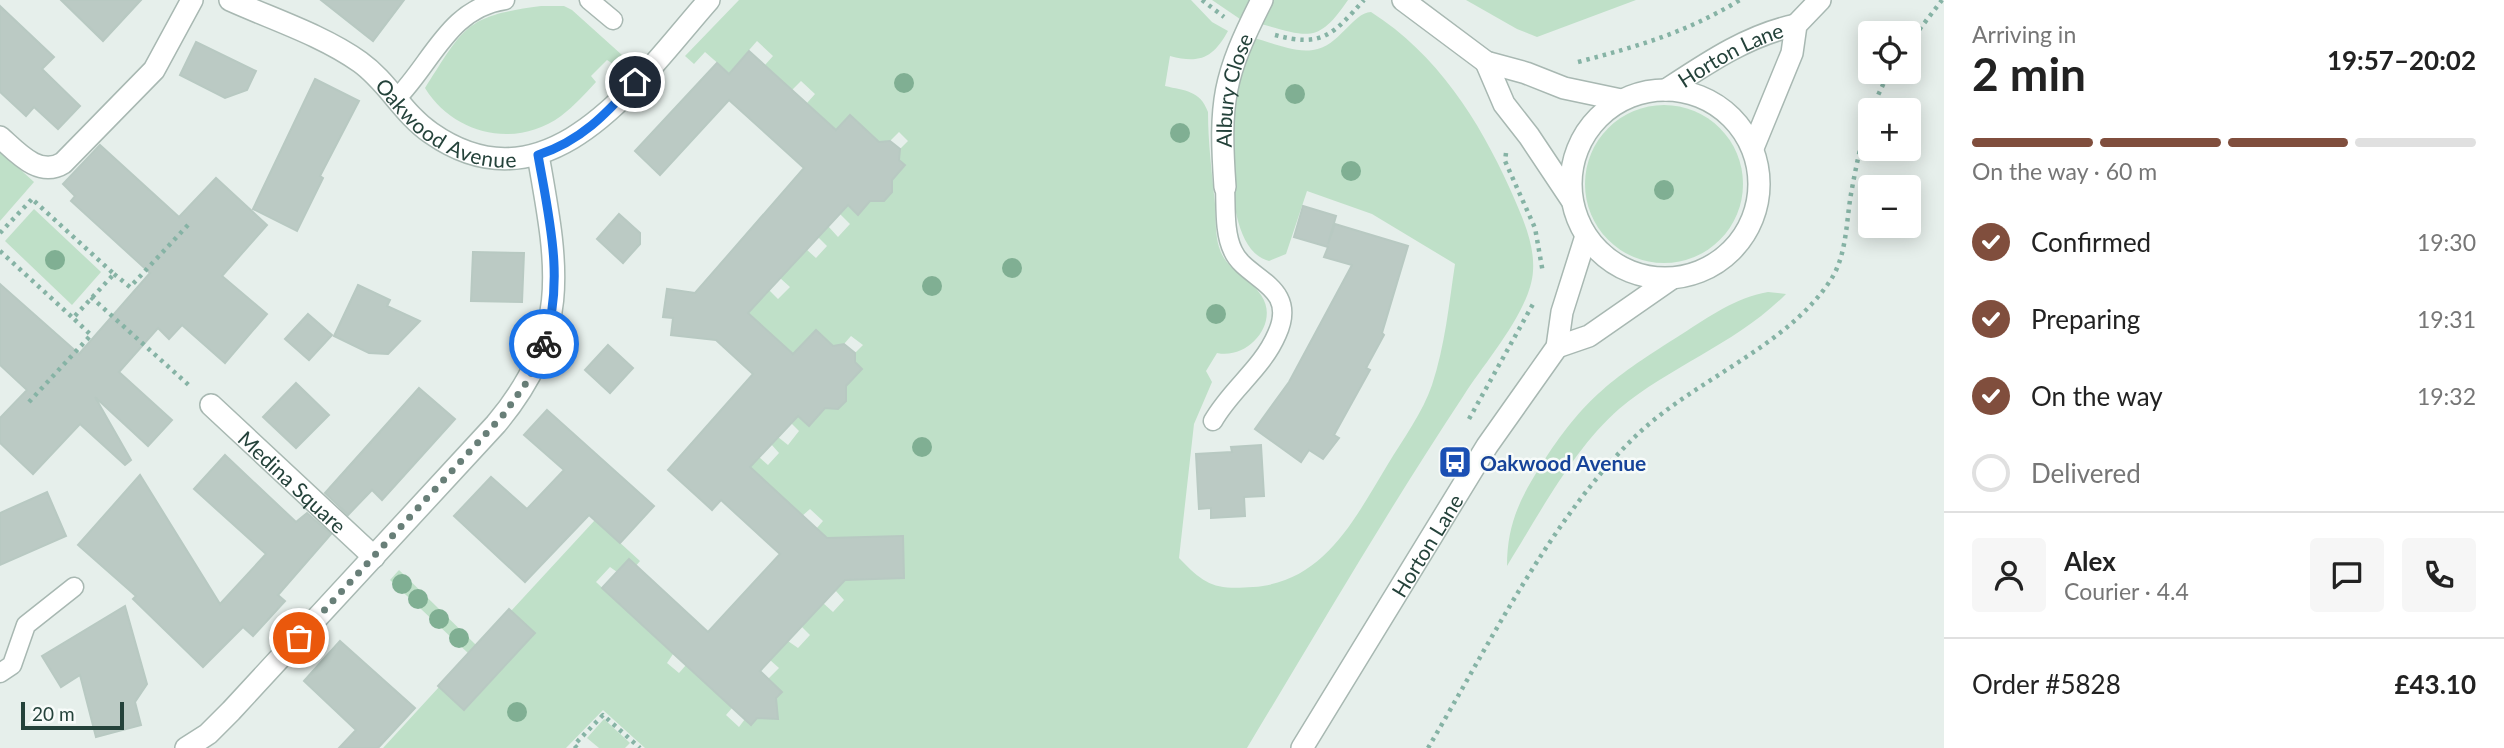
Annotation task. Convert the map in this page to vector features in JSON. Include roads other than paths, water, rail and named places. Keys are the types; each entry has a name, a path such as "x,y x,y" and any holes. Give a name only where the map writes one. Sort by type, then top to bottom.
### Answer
{"street":[{"path":"0,137 33,163 49,168 68,159 121,101 139,87 163,56 192,0"},
{"name":"Oakwood Avenue","path":"230,0 346,53 375,74 431,134 461,149 497,157 538,155 571,142 592,127 709,0"},
{"name":"Albury Close","path":"1225,187 1221,108 1229,71 1262,0"},
{"path":"1403,0 1486,62 1526,73 1564,88 1621,100"},
{"name":"Horton Lane","path":"1666,90 1707,63 1769,31 1796,25 1820,0"},
{"name":"Horton Lane","path":"1753,148 1792,53 1796,25"},
{"path":"1486,62 1504,104 1571,199 1586,236 1608,260 1638,275 1671,279"},
{"path":"1557,347 1590,336 1671,279 1706,270 1735,249 1755,218 1761,183 1753,148 1742,129 1709,100 1688,92 1666,90 1643,92 1621,100 1591,125 1573,160 1571,199"},
{"path":"186,748 223,720 513,404 539,358 552,314 555,274 538,155"},
{"name":"Horton Lane","path":"1302,748 1487,446 1557,347 1562,312 1586,236"},
{"name":"Medina Square","path":"211,405 374,557"}],"lane":[{"path":"396,99 452,27 484,5 505,0"},
{"path":"589,0 612,20"},
{"path":"1213,421 1231,394 1262,360 1281,321 1280,303 1271,286 1240,261 1231,248 1225,187"},
{"path":"0,673 12,665 26,625 74,587"}],"place":[{"name":"Oakwood Avenue","path":"1455,462"}]}
